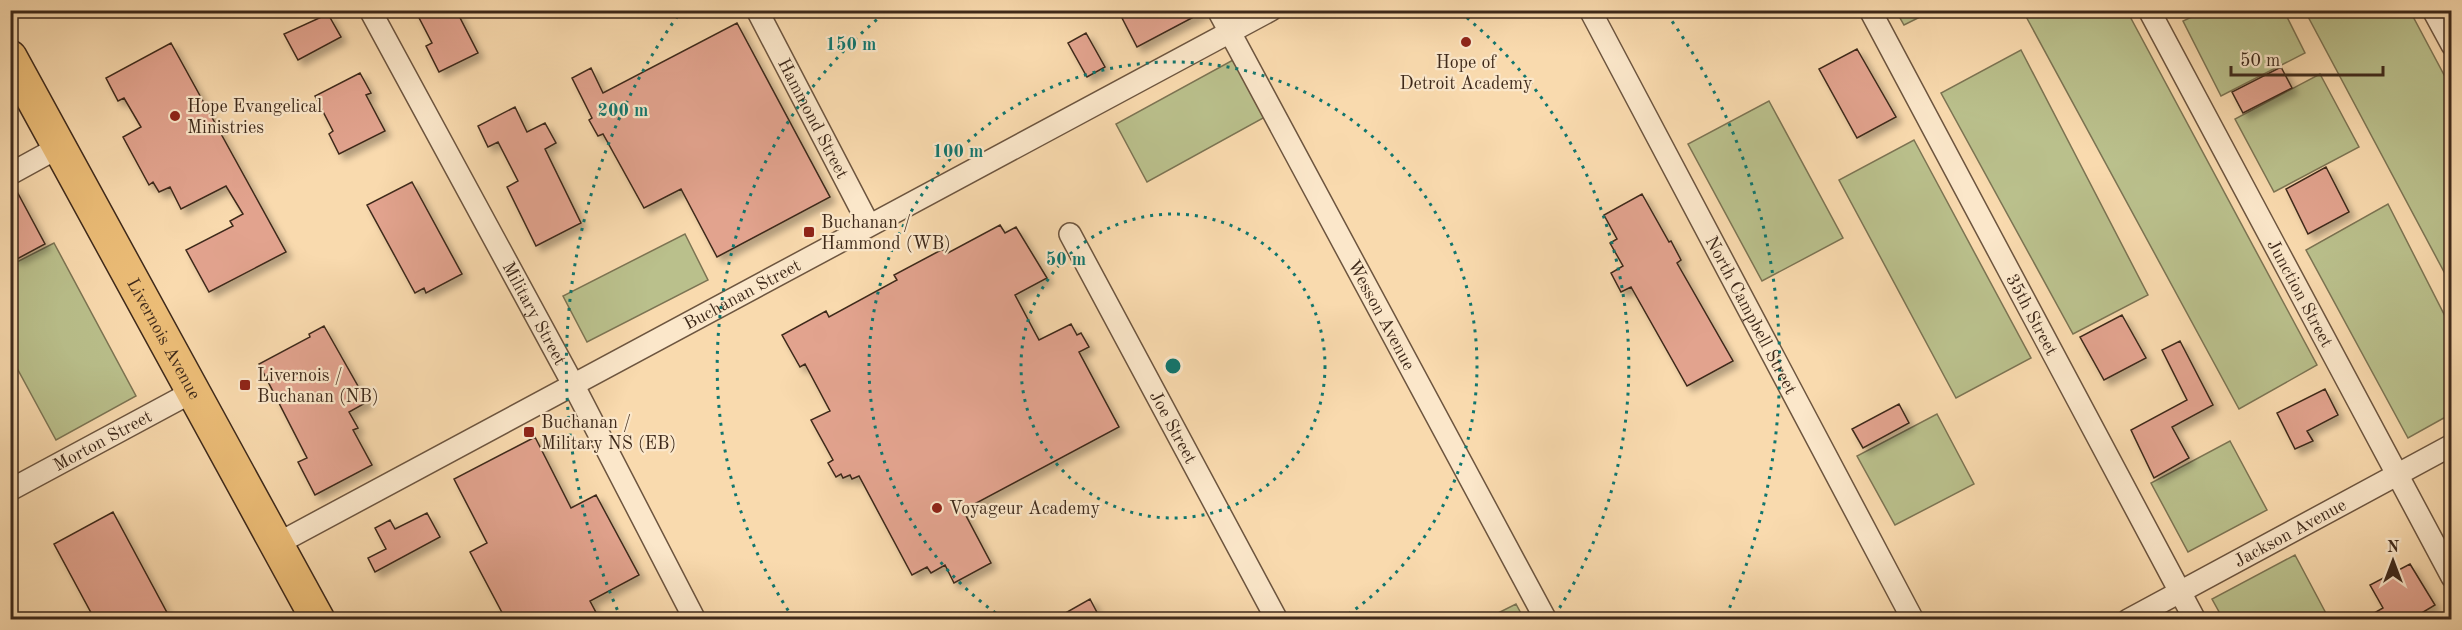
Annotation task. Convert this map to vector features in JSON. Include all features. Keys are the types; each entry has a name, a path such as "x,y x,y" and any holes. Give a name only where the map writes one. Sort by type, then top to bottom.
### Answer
{"main road":[{"name":"Livernois Avenue","path":"10,57 62,147 318,620"}],"street":[{"name":"Military Street","path":"370,10 574,386 695,620"},
{"name":"Hammond Street","path":"757,10 870,225"},
{"name":"Wesson Avenue","path":"1218,10 1546,620"},
{"name":"Buchanan Street","path":"277,544 1271,10"},
{"name":"North Campbell Street","path":"1590,10 1913,620"},
{"name":"35th Street","path":"1870,10 2195,620"},
{"name":"Junction Street","path":"2149,10 2451,577"},
{"path":"2433,10 2451,45"},
{"path":"10,174 62,147"},
{"name":"Joe Street","path":"1071,234 1277,620"},
{"name":"Morton Street","path":"10,490 194,391"},
{"name":"Jackson Avenue","path":"2128,620 2451,445"}],"green space":[{"path":"1896,11 1932,11 1904,25"},
{"path":"2023,11 2127,11 2317,365 2239,409"},
{"path":"2204,11 2284,11 2305,53 2221,96 2183,21"},
{"path":"2305,11 2410,11 2451,88 2451,285"},
{"path":"2021,50 2148,295 2073,334 1941,93"},
{"path":"1233,60 1265,117 1147,182 1116,124"},
{"path":"2320,74 2359,147 2274,192 2235,119"},
{"path":"1769,101 1843,238 1762,281 1688,144"},
{"path":"1914,140 2031,358 1956,398 1839,180"},
{"path":"2388,204 2451,328 2451,414 2408,438 2306,250"},
{"path":"685,234 708,280 587,342 563,296"},
{"path":"54,243 136,396 56,440 11,357 11,265"},
{"path":"1937,414 1974,484 1895,525 1857,456"},
{"path":"2230,441 2267,510 2188,552 2151,483"},
{"path":"2295,555 2329,619 2223,619 2212,599"},
{"path":"1516,604 1524,619 1486,619"}],"building":[{"path":"415,10 456,10 478,53 439,72 426,46 432,43"},
{"path":"1135,10 1205,11 1137,47 1122,18"},
{"path":"328,14 341,37 298,60 284,34"},
{"path":"737,23 830,197 717,257 681,189 644,208 603,134 598,136 589,120 592,118 572,78 591,68 603,93"},
{"path":"1086,33 1105,67 1087,77 1068,43"},
{"path":"171,43 286,252 209,292 186,250 233,226 230,221 243,214 226,186 181,209 170,187 159,192 153,182 149,185 123,137 141,127 124,98 118,101 106,78"},
{"path":"1857,49 1896,117 1857,138 1819,69"},
{"path":"2281,67 2292,88 2243,113 2232,92"},
{"path":"360,73 371,93 366,95 385,131 339,154 329,134 333,131 315,96"},
{"path":"515,107 527,132 545,123 556,143 545,149 581,223 536,246 507,187 518,181 498,142 488,147 478,126"},
{"path":"2326,167 2349,212 2308,234 2286,189"},
{"path":"412,182 462,274 426,293 424,288 415,293 367,205"},
{"path":"14,186 45,244 17,259 15,256 10,259 10,187"},
{"path":"1642,194 1669,242 1671,241 1681,260 1677,263 1733,361 1687,386 1631,287 1621,292 1611,273 1623,266 1610,243 1617,239 1604,215"},
{"path":"1000,225 1005,233 1016,227 1047,278 1015,295 1039,340 1071,324 1077,335 1081,333 1089,347 1079,352 1119,427 963,510 991,563 954,583 945,565 931,573 927,567 912,575 859,476 852,479 850,475 843,478 841,474 836,477 828,463 833,460 811,420 830,411 805,364 800,367 782,335 826,311 829,317 897,280 894,275 943,249 946,254"},
{"path":"2122,315 2146,358 2104,380 2080,337"},
{"path":"324,326 367,402 349,412 358,428 353,430 372,465 315,495 298,462 307,458 259,364 310,337 309,334"},
{"path":"2180,341 2213,405 2172,427 2189,458 2154,478 2131,430 2187,400 2162,350"},
{"path":"2325,389 2338,415 2307,431 2313,441 2295,449 2277,413"},
{"path":"1899,404 1909,423 1863,448 1852,429"},
{"path":"535,437 571,508 596,495 639,575 590,601 600,620 506,620 470,552 487,543 454,479"},
{"path":"113,512 171,620 95,620 54,544"},
{"path":"427,513 440,537 375,572 368,558 386,549 375,528 390,520 395,529"},
{"path":"2410,564 2435,605 2410,620 2362,620 2383,608 2370,585"},
{"path":"1090,599 1101,620 1053,620"}],"place":[{"name":"Hope of Detroit Academy","path":"1466,42"},
{"name":"Hope Evangelical Ministries","path":"175,116"},
{"name":"Buchanan / Hammond (WB)","path":"809,232"},
{"name":"Livernois / Buchanan (NB)","path":"245,385"},
{"name":"Buchanan / Military NS (EB)","path":"529,432"},
{"name":"Voyageur Academy","path":"937,508"}]}
